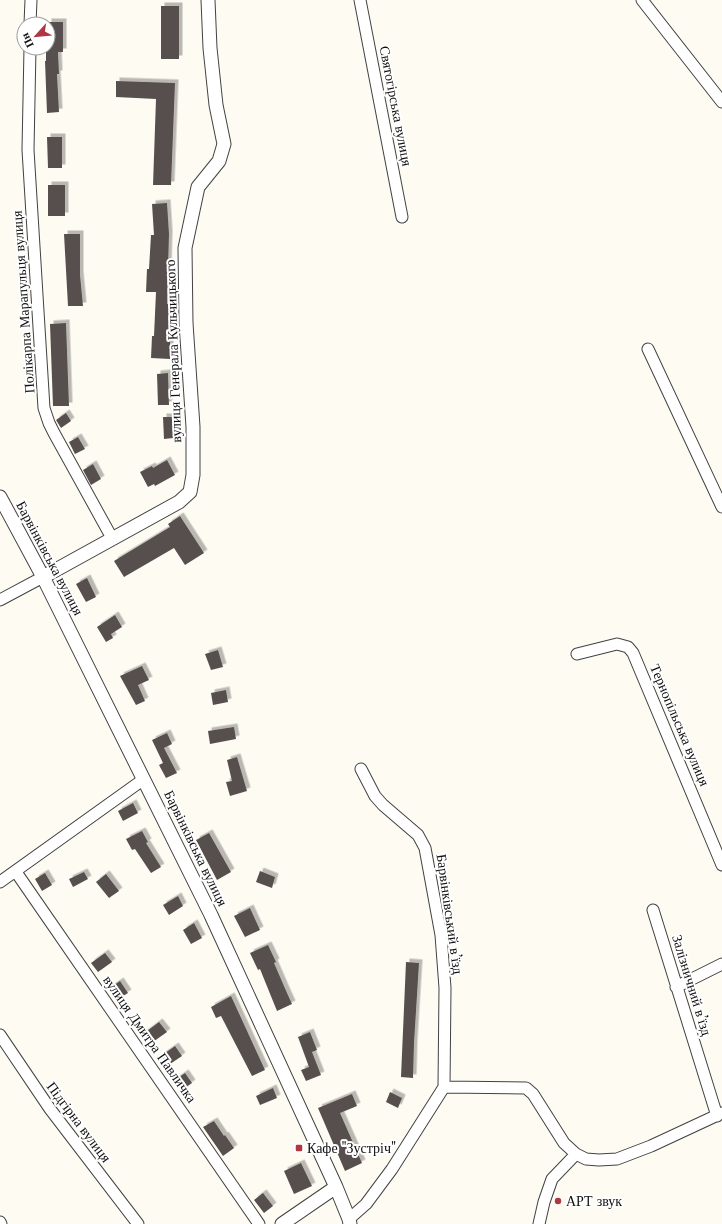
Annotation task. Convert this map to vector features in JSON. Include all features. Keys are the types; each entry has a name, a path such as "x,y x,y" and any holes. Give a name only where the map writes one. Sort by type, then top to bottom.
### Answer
{"street":[{"path":"30,16 31,0"},
{"name":"вулиця Генерала Кульчицького","path":"43,576 179,502 190,492 193,475 193,427 186,323 185,248 198,188 219,161 224,144 216,105 210,48 208,0"},
{"name":"Святогірська вулиця","path":"360,0 402,217"},
{"path":"642,0 718,89 722,102"},
{"name":"Полікарпа Марапульця вулиця","path":"30,56 28,150 44,408 54,433 112,538"},
{"path":"648,349 722,507"},
{"name":"Барвінківська вулиця","path":"0,497 43,576 211,915 336,1187 349,1221"},
{"path":"0,600 43,576"},
{"name":"Тернопільська вулиця","path":"577,654 617,644 628,647 633,653 722,865"},
{"name":"Барвінківський в’їзд","path":"361,769 375,796 383,805 418,835 425,848 441,935 445,988 444,1087"},
{"path":"0,882 144,779"},
{"name":"вулиця Дмитра Павличка","path":"16,872 259,1224"},
{"name":"Залізничний в’їзд","path":"653,910 676,987 720,1114"},
{"path":"676,987 722,964"},
{"name":"Підгірна вулиця","path":"0,1035 50,1109 138,1224"},
{"path":"349,1221 366,1204 392,1168 444,1087 526,1088 533,1094 564,1143 576,1154 586,1159 593,1160 617,1159 651,1146 720,1114"},
{"path":"539,1224 544,1202 552,1179 576,1154"},
{"path":"282,1224 336,1187"}],"building":[{"path":"161,6 179,6 179,59 161,59"},
{"path":"56,22 63,22 63,52 58,52 59,74 57,74 59,112 47,113 46,56 56,56"},
{"path":"116,81 175,83 171,185 153,185 156,99 116,97"},
{"path":"47,137 62,137 62,168 48,168"},
{"path":"48,185 65,185 65,216 48,216"},
{"path":"167,203 169,234 167,304 169,304 168,337 170,337 170,359 151,358 152,336 154,336 156,292 146,292 151,235 154,235 152,204"},
{"path":"64,234 80,234 80,275 83,306 68,306"},
{"path":"66,323 69,406 53,406 50,324"},
{"path":"168,373 169,405 158,405 157,374"},
{"path":"66,413 71,421 61,428 56,420"},
{"path":"163,417 173,417 173,438 164,439"},
{"path":"78,437 85,449 75,454 69,442"},
{"path":"167,460 175,475 155,486 154,484 148,487 140,472 152,466 153,468"},
{"path":"93,464 101,479 91,485 83,470"},
{"path":"180,516 204,553 185,565 174,548 124,577 114,561 170,527 168,524"},
{"path":"87,578 96,597 86,602 76,584"},
{"path":"115,615 122,627 111,634 113,638 106,642 97,627"},
{"path":"218,650 223,667 211,670 205,654"},
{"path":"142,666 149,680 138,685 145,701 136,705 120,676"},
{"path":"226,690 228,702 213,705 211,693"},
{"path":"234,727 236,739 210,744 208,731"},
{"path":"167,733 172,744 164,748 177,773 166,778 159,765 163,763 152,740"},
{"path":"237,757 247,791 230,796 226,782 232,781 227,760"},
{"path":"133,803 138,813 123,821 118,811"},
{"path":"142,831 148,842 146,843 161,867 151,873 135,849 132,850 126,839"},
{"path":"209,833 231,872 217,880 196,840"},
{"path":"260,871 275,877 272,888 256,882"},
{"path":"84,872 88,879 73,887 69,879"},
{"path":"45,873 52,885 42,891 35,879"},
{"path":"106,874 119,891 109,898 96,882"},
{"path":"178,896 183,906 169,915 163,905"},
{"path":"250,908 260,930 245,937 234,916"},
{"path":"194,923 202,938 191,944 183,930"},
{"path":"268,945 276,962 274,963 292,1004 277,1011 260,969 258,970 250,953"},
{"path":"105,953 112,962 98,972 91,963"},
{"path":"406,962 419,963 413,1078 401,1077"},
{"path":"120,981 128,993 118,999 110,988"},
{"path":"231,996 265,1070 252,1076 221,1016 216,1018 211,1007"},
{"path":"159,1022 167,1032 150,1044 143,1034"},
{"path":"310,1032 317,1050 312,1052 321,1075 306,1081 301,1070 309,1067 298,1037"},
{"path":"175,1046 182,1056 167,1066 161,1056"},
{"path":"185,1073 192,1083 182,1090 175,1080"},
{"path":"273,1088 277,1098 260,1105 256,1096"},
{"path":"390,1092 402,1098 398,1108 386,1102"},
{"path":"352,1094 357,1106 340,1113 362,1163 345,1171 318,1108"},
{"path":"214,1121 234,1148 223,1156 203,1127"},
{"path":"301,1163 312,1186 294,1194 284,1171"},
{"path":"263,1193 273,1206 264,1213 254,1200"}],"place":[{"name":"Кафе \"Зустріч\"","path":"299,1148"},
{"name":"АРТ звук","path":"558,1201"}]}
